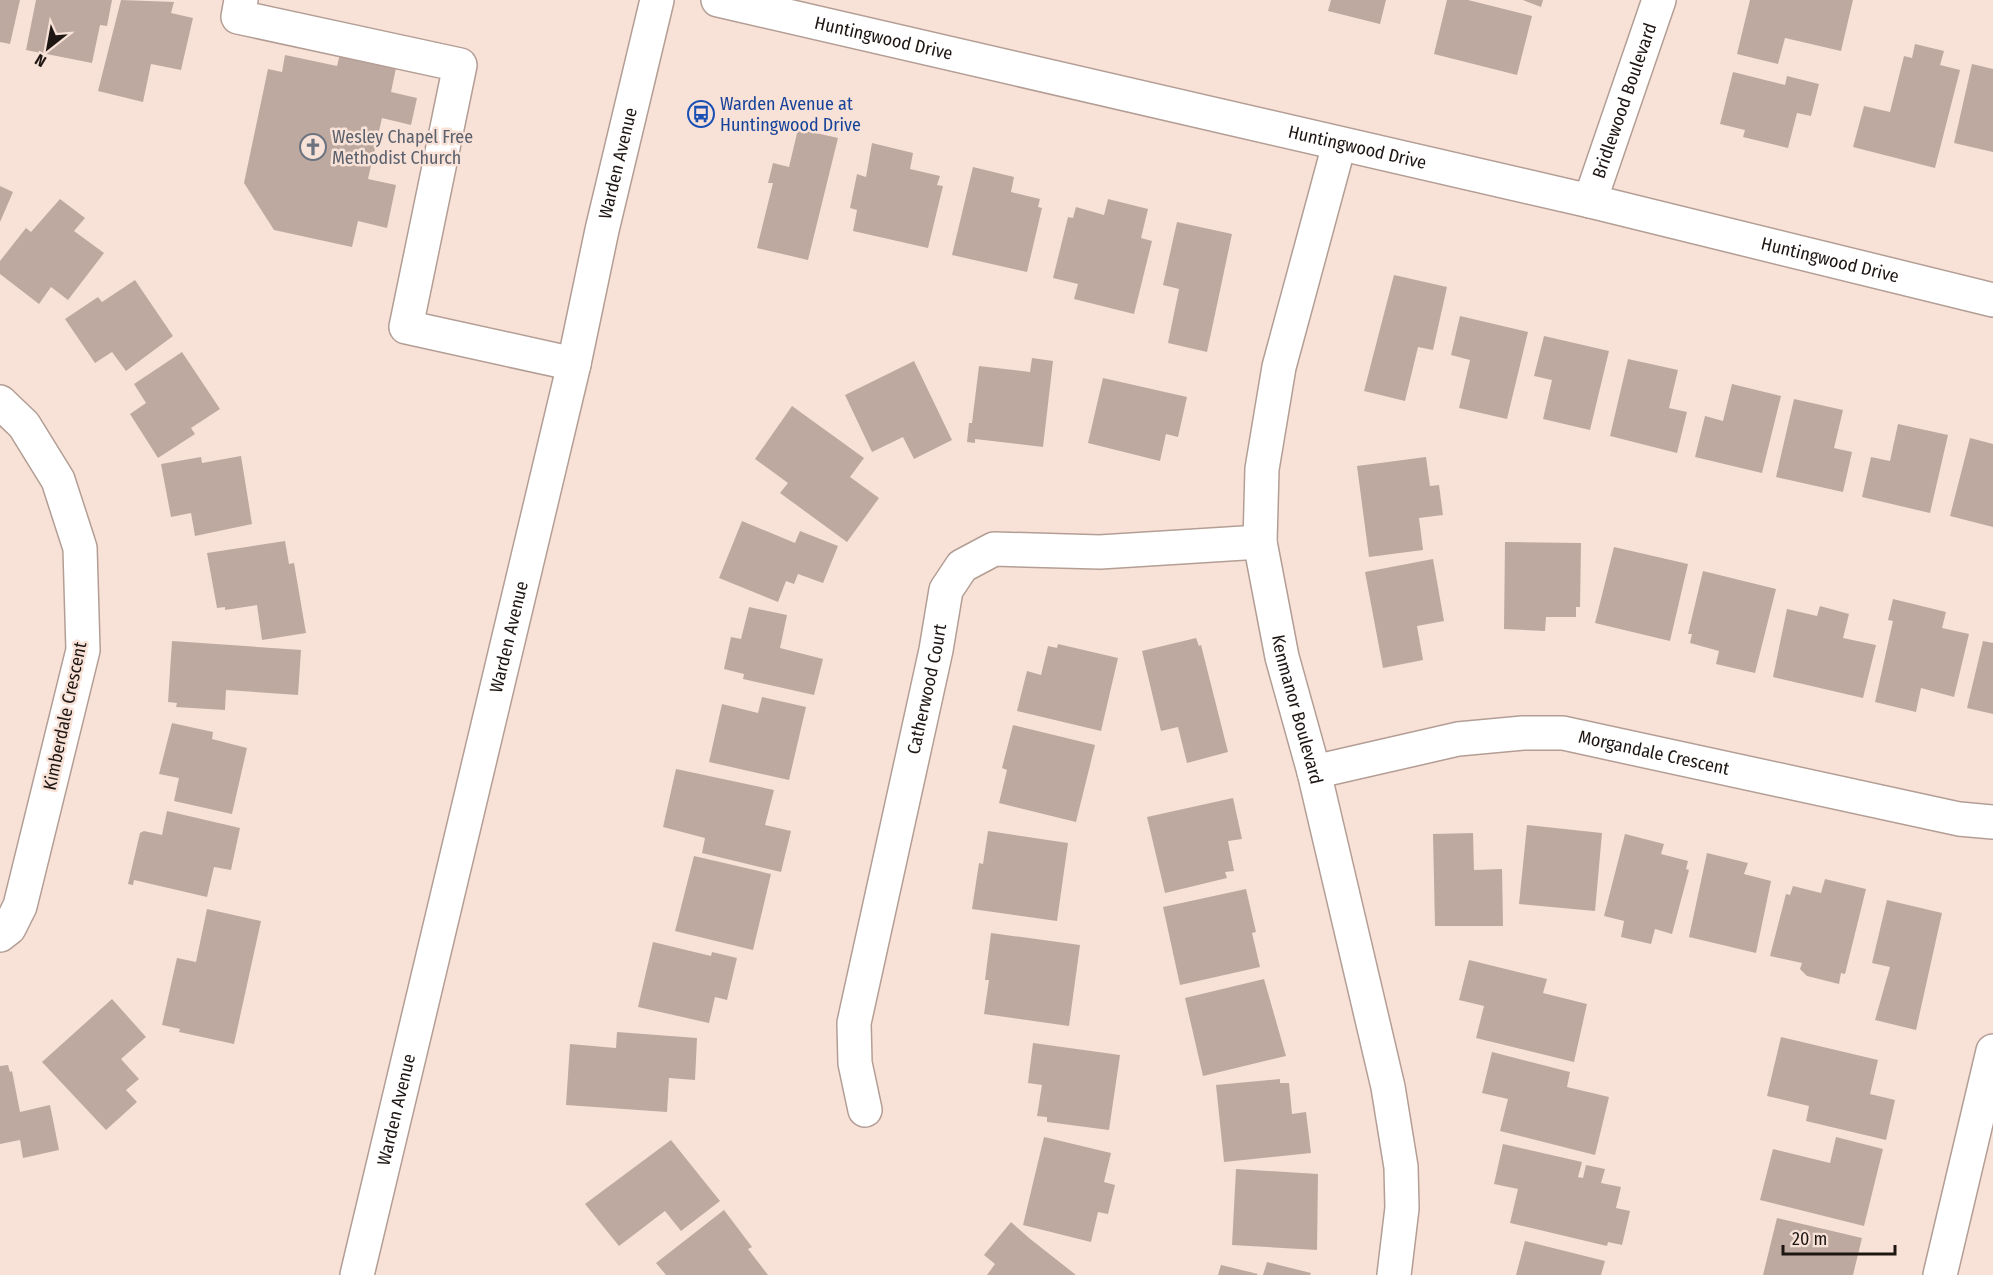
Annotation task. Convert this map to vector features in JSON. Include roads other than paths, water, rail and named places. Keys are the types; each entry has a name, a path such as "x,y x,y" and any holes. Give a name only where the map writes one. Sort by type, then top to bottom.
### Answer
{"street":[{"path":"241,0 238,17 460,65 406,327 574,364"},
{"name":"Warden Avenue","path":"357,1275 574,364 602,230 657,0"},
{"name":"Huntingwood Drive","path":"718,0 1339,145 1590,201 1993,300"},
{"name":"Bridlewood Boulevard","path":"1590,201 1659,0"},
{"name":"Kenmanor Boulevard","path":"1339,145 1279,367 1262,469 1260,542 1282,657 1314,772 1388,1087 1401,1178 1402,1208 1394,1275"},
{"name":"Kimberdale Crescent","path":"0,402 24,425 58,480 80,548 83,650 20,906 9,928 0,935"},
{"name":"Catherwood Court","path":"865,1110 855,1063 854,1023 936,650 946,590 962,566 994,549 1100,552 1260,542"},
{"name":"Morgandale Crescent","path":"1314,772 1458,739 1523,733 1563,733 1959,819 1993,822"},
{"path":"1940,1275 1993,1051"}],"place":[{"name":"Warden Avenue at Huntingwood Drive","path":"701,114"},
{"name":"Wesley Chapel Free Methodist Church","path":"313,147"}]}
